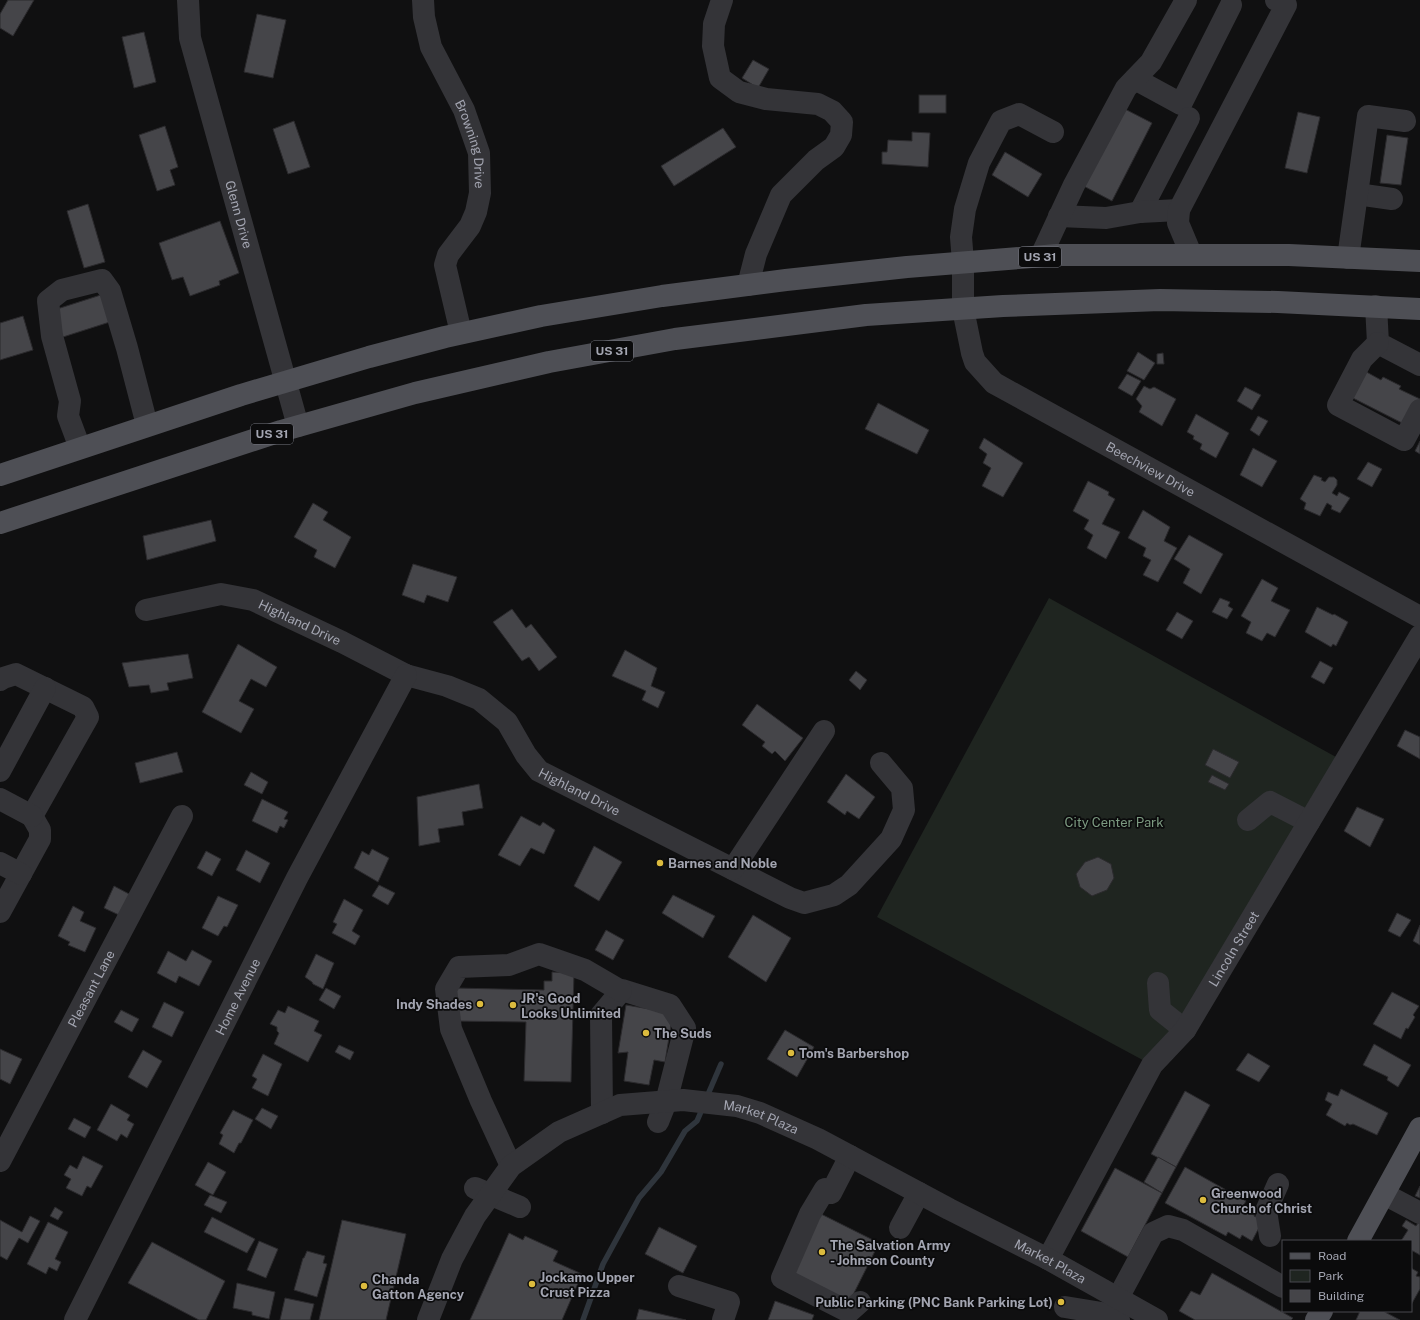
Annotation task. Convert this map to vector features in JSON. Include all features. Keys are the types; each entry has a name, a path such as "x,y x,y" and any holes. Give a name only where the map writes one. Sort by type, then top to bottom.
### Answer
{"main road":[{"name":"US 31","path":"0,475 148,425 369,357 461,333 540,316 662,296 907,266 1041,256 1190,254 1289,255 1420,261"},
{"name":"US 31","path":"0,523 298,426 415,393 549,362 675,339 866,315 1160,300 1278,302 1420,309"},
{"path":"1359,1240 1420,1128"}],"street":[{"name":"Glenn Drive","path":"188,0 190,38 298,426"},
{"name":"Browning Drive","path":"423,0 424,17 431,46 464,110 479,152 480,193 476,212 470,226 448,255 445,265 461,333"},
{"path":"722,0 714,24 713,46 720,78 739,92 746,94 766,99 818,104 832,111 842,122 841,135 834,147 816,160 781,195 756,254 748,285"},
{"path":"1041,256 1074,185 1126,88 1151,62 1186,0"},
{"path":"1190,254 1178,223 1179,210 1286,5 1276,0"},
{"path":"1140,212 1185,111 1228,2"},
{"path":"1135,79 1185,111 1213,144"},
{"name":"Beechview Drive","path":"1053,132 1019,114 1002,121 979,162 964,209 961,237 964,262 963,309 975,362 994,383 1420,616"},
{"path":"1348,258 1368,116 1405,121"},
{"path":"1357,194 1392,199"},
{"path":"1059,216 1106,218 1140,212 1179,210"},
{"path":"80,448 68,416 70,401 52,336 48,301 62,290 102,280 110,291 148,425"},
{"path":"1376,306 1378,342 1362,360 1338,405 1404,440 1420,410"},
{"path":"1378,342 1420,365"},
{"name":"Highland Drive","path":"146,610 221,594 253,600 342,642 406,675 447,686 479,699 507,722 526,755 539,771 790,898 804,903 834,895 849,886 891,839 904,810 902,788 881,763"},
{"name":"Lincoln Street","path":"1048,1259 1152,1065 1185,1030 1420,636"},
{"path":"0,680 16,674 83,707 88,717 32,816"},
{"name":"Home Avenue","path":"76,1320 297,878 406,675"},
{"path":"0,771 45,688"},
{"path":"733,869 824,731"},
{"path":"0,800 32,816 40,830 40,839 0,912"},
{"path":"1248,820 1270,802 1309,822"},
{"name":"Pleasant Lane","path":"0,1161 182,816"},
{"path":"0,863 21,874"},
{"path":"511,1166 481,1101 451,1029 446,989 459,967 509,964 539,954 586,970 621,991 622,990 670,1005 685,1028 666,1102 658,1122"},
{"path":"1158,983 1160,1010 1185,1030"},
{"path":"602,1113 601,1015 621,991"},
{"name":"Market Plaza","path":"428,1320 452,1259 454,1242 490,1198 511,1166 559,1132 620,1105 683,1100 737,1106 760,1113 818,1139 1048,1259 1157,1320"},
{"path":"850,1156 831,1193 825,1188 810,1214 782,1278 849,1312 860,1302"},
{"path":"1270,1236 1266,1211 1278,1184"},
{"path":"900,1228 919,1193"},
{"path":"1384,1194 1420,1213"},
{"path":"490,1198 520,1207"},
{"path":"1118,1298 1153,1232 1168,1226 1183,1230 1282,1286"},
{"path":"679,1286 729,1302 723,1320"},
{"path":"1065,1307 1108,1314 1119,1320"}],"green space":[{"name":"City Center Park","path":"1049,598 1345,762 1152,1065 877,917"}],"building":[{"path":"8,0 34,0 13,36 0,28 0,14"},
{"path":"257,14 286,20 273,78 244,72"},
{"path":"144,32 156,82 134,88 122,37"},
{"path":"753,60 769,69 758,88 742,78"},
{"path":"919,95 946,95 946,113 919,113"},
{"path":"1119,106 1152,123 1112,201 1078,183"},
{"path":"1298,112 1320,117 1307,173 1285,168"},
{"path":"294,121 310,167 288,174 273,129"},
{"path":"165,126 178,167 170,170 175,185 157,191 139,135"},
{"path":"723,128 736,147 674,186 661,166"},
{"path":"912,132 930,133 928,167 882,164 882,152 887,152 888,140 912,141"},
{"path":"1387,135 1408,138 1401,185 1380,183"},
{"path":"1005,152 1042,174 1028,197 992,175"},
{"path":"88,204 105,262 84,268 67,211"},
{"path":"220,221 239,273 219,281 220,285 190,296 183,277 172,280 159,243"},
{"path":"107,293 116,320 63,337 54,310"},
{"path":"23,316 33,350 0,360 0,323"},
{"path":"1138,352 1155,363 1144,380 1127,371"},
{"path":"1163,353 1164,364 1157,364 1157,354"},
{"path":"1361,369 1381,380 1383,377 1401,386 1399,389 1420,399 1406,425 1347,395"},
{"path":"1127,374 1141,381 1132,396 1118,388"},
{"path":"1144,386 1150,389 1154,387 1176,399 1162,426 1139,412 1142,406 1136,399"},
{"path":"1245,387 1261,395 1252,410 1237,401"},
{"path":"878,403 929,430 917,454 865,429"},
{"path":"1196,414 1229,433 1216,458 1200,449 1202,444 1193,439 1194,436 1187,432"},
{"path":"1258,416 1268,421 1259,436 1250,430"},
{"path":"984,438 1023,463 1003,497 982,486 991,468 983,463 987,454 979,448"},
{"path":"1420,441 1420,454 1415,451"},
{"path":"1253,448 1277,461 1262,487 1240,475"},
{"path":"1368,462 1382,469 1372,487 1357,479"},
{"path":"1314,475 1322,478 1321,480 1325,482 1329,477 1334,477 1337,480 1337,485 1332,493 1337,496 1339,492 1350,498 1340,513 1331,509 1332,506 1327,503 1320,516 1304,509 1306,503 1300,499"},
{"path":"1088,481 1109,492 1108,495 1115,499 1102,524 1120,532 1106,559 1087,548 1093,535 1084,529 1089,520 1073,511"},
{"path":"313,503 328,512 323,520 351,537 335,568 314,557 317,550 294,537"},
{"path":"1143,510 1170,527 1164,541 1177,548 1158,582 1143,575 1151,560 1143,556 1146,548 1128,538"},
{"path":"211,520 216,541 147,560 143,536"},
{"path":"1189,535 1223,554 1201,594 1183,583 1190,569 1174,559"},
{"path":"413,564 457,577 448,602 427,595 424,603 402,595"},
{"path":"1262,579 1278,588 1271,601 1290,610 1275,637 1267,633 1262,641 1246,633 1251,622 1241,616"},
{"path":"1220,598 1230,602 1228,606 1233,609 1227,619 1212,612"},
{"path":"1317,607 1348,622 1336,646 1333,644 1331,647 1305,632"},
{"path":"512,609 526,628 531,624 557,657 539,671 529,657 522,661 493,622"},
{"path":"1177,612 1193,621 1182,639 1166,630"},
{"path":"238,644 277,667 266,687 251,679 239,701 254,709 241,733 202,712"},
{"path":"625,650 657,668 651,686 665,692 658,708 642,700 646,691 612,676"},
{"path":"188,654 193,678 167,683 169,690 151,693 149,685 129,687 122,663"},
{"path":"1320,661 1333,668 1324,684 1311,677"},
{"path":"856,671 867,680 860,690 849,680"},
{"path":"757,704 803,738 785,761 775,751 772,754 762,746 765,742 742,725"},
{"path":"1405,730 1420,737 1420,759 1397,746"},
{"path":"1213,749 1239,762 1230,778 1205,765"},
{"path":"177,752 183,772 140,783 135,763"},
{"path":"251,772 268,782 262,794 244,785"},
{"path":"846,774 875,797 859,819 847,811 845,815 827,802"},
{"path":"1212,775 1229,784 1225,790 1208,782"},
{"path":"479,784 483,808 462,812 464,825 438,829 440,842 419,846 417,797"},
{"path":"262,799 288,812 284,819 288,820 284,828 280,826 277,833 252,821"},
{"path":"1357,807 1384,819 1370,847 1344,831"},
{"path":"521,816 540,826 543,822 555,830 544,854 531,848 520,866 498,855"},
{"path":"594,846 622,862 599,901 574,886"},
{"path":"372,849 389,858 378,882 354,868 362,851 369,855"},
{"path":"246,850 270,863 260,883 236,870"},
{"path":"206,851 221,859 212,876 197,868"},
{"path":"1098,857 1111,864 1114,878 1107,890 1092,896 1080,887 1076,874 1085,862"},
{"path":"379,885 395,893 388,905 372,896"},
{"path":"114,886 131,895 119,915 104,908"},
{"path":"673,895 715,916 703,938 662,913"},
{"path":"218,896 238,905 227,927 224,926 218,936 202,928"},
{"path":"344,899 363,910 352,931 360,936 355,945 332,933 337,924 333,922"},
{"path":"73,906 84,912 80,921 96,928 85,952 68,945 70,942 58,936"},
{"path":"1397,913 1411,920 1400,937 1388,931"},
{"path":"753,915 791,938 766,982 728,957"},
{"path":"1420,925 1420,945 1413,941"},
{"path":"606,930 624,940 613,960 595,950"},
{"path":"192,950 212,961 199,986 179,976 176,983 157,973 168,951 186,961"},
{"path":"316,954 334,963 323,989 313,984 305,977"},
{"path":"552,972 574,973 571,1082 524,1081 526,1022 454,1021 455,988 544,990 544,981 552,981"},
{"path":"326,988 341,996 334,1009 319,1000"},
{"path":"1392,992 1419,1006 1413,1015 1415,1017 1408,1029 1406,1028 1401,1039 1373,1024"},
{"path":"164,1002 184,1012 172,1037 152,1027"},
{"name":"The Suds","path":"626,1005 673,1013 665,1062 654,1060 649,1085 624,1081 628,1052 618,1053"},
{"path":"288,1006 319,1021 314,1031 322,1035 308,1062 274,1044 279,1033 277,1031 277,1027 270,1024 278,1010 285,1013"},
{"path":"121,1010 139,1019 132,1032 114,1022"},
{"name":"Tom's Barbershop","path":"785,1030 814,1047 797,1077 767,1059"},
{"path":"1374,1044 1411,1065 1398,1087 1387,1080 1388,1077 1363,1065"},
{"path":"339,1045 354,1052 350,1060 335,1052"},
{"path":"0,1049 22,1059 10,1084 0,1079"},
{"path":"143,1050 162,1061 147,1088 128,1077"},
{"path":"1248,1053 1270,1066 1259,1082 1236,1070"},
{"path":"263,1054 282,1064 268,1096 252,1088 257,1079 252,1076"},
{"path":"1341,1089 1388,1113 1377,1135 1353,1124 1350,1125 1347,1123 1345,1126 1326,1115 1332,1104 1325,1100 1328,1092 1338,1096"},
{"path":"1185,1091 1210,1105 1176,1167 1151,1154"},
{"path":"111,1104 130,1115 127,1120 134,1124 127,1138 121,1134 117,1141 97,1130"},
{"path":"262,1108 278,1116 271,1129 255,1119"},
{"path":"233,1110 253,1120 234,1153 219,1144 223,1135 220,1133"},
{"path":"74,1118 91,1127 85,1138 68,1129"},
{"path":"83,1156 103,1166 91,1188 87,1186 82,1196 66,1188 71,1179 64,1175 70,1165 77,1169"},
{"path":"1158,1157 1176,1167 1162,1193 1144,1182"},
{"path":"208,1162 226,1172 213,1195 195,1185"},
{"path":"1185,1167 1246,1201 1243,1206 1255,1213 1254,1216 1263,1220 1252,1241 1242,1235 1240,1239 1228,1232 1226,1236 1165,1203"},
{"path":"1115,1168 1162,1193 1128,1257 1081,1231"},
{"path":"1420,1186 1420,1198 1415,1196"},
{"path":"210,1195 227,1202 221,1213 204,1205"},
{"path":"55,1207 63,1212 58,1220 50,1216"},
{"path":"819,1213 879,1243 849,1303 789,1273"},
{"path":"30,1216 40,1221 28,1243 19,1238 7,1260 0,1256 0,1220 22,1232"},
{"path":"212,1217 255,1239 247,1253 204,1232"},
{"path":"342,1220 406,1234 386,1320 319,1320"},
{"path":"1406,1220 1416,1226 1420,1220 1420,1255 1412,1251 1412,1240 1402,1240 1408,1230 1402,1226"},
{"path":"48,1222 68,1232 55,1259 61,1262 57,1271 49,1267 46,1274 27,1264"},
{"path":"659,1227 697,1246 683,1273 645,1254"},
{"path":"509,1233 523,1240 525,1236 558,1251 553,1261 582,1274 562,1320 470,1320"},
{"path":"259,1241 278,1249 266,1278 247,1270"},
{"path":"152,1242 225,1281 206,1320 199,1320 128,1283"},
{"path":"307,1251 325,1256 323,1263 327,1264 317,1297 294,1290 303,1258"},
{"path":"1412,1269 1418,1272 1416,1276 1420,1277 1420,1289 1412,1303"},
{"path":"1212,1273 1293,1318 1291,1320 1195,1320 1179,1311 1191,1291 1200,1295"},
{"path":"237,1283 275,1292 269,1319 252,1315 252,1312 233,1308"},
{"path":"285,1298 314,1304 310,1320 280,1320"},
{"path":"775,1301 814,1315 812,1320 768,1320"},
{"path":"639,1309 686,1320 636,1320"},
{"path":"1360,1312 1385,1312 1400,1320 1356,1320"}],"waterway":[{"path":"706,1099 721,1064"},
{"path":"583,1320 603,1264 639,1198 661,1172 685,1131 697,1121 703,1107"}],"place":[{"name":"Barnes and Noble","path":"660,863"},
{"name":"Indy Shades","path":"480,1004"},
{"name":"JR's Good Looks Unlimited","path":"513,1005"},
{"name":"The Suds","path":"646,1033"},
{"name":"Tom's Barbershop","path":"791,1053"},
{"name":"Greenwood Church of Christ","path":"1203,1200"},
{"name":"The Salvation Army - Johnson County","path":"822,1252"},
{"name":"Jockamo Upper Crust Pizza","path":"532,1284"},
{"name":"Chanda Gatton Agency","path":"364,1286"},
{"name":"Public Parking (PNC Bank Parking Lot)","path":"1061,1302"}]}
